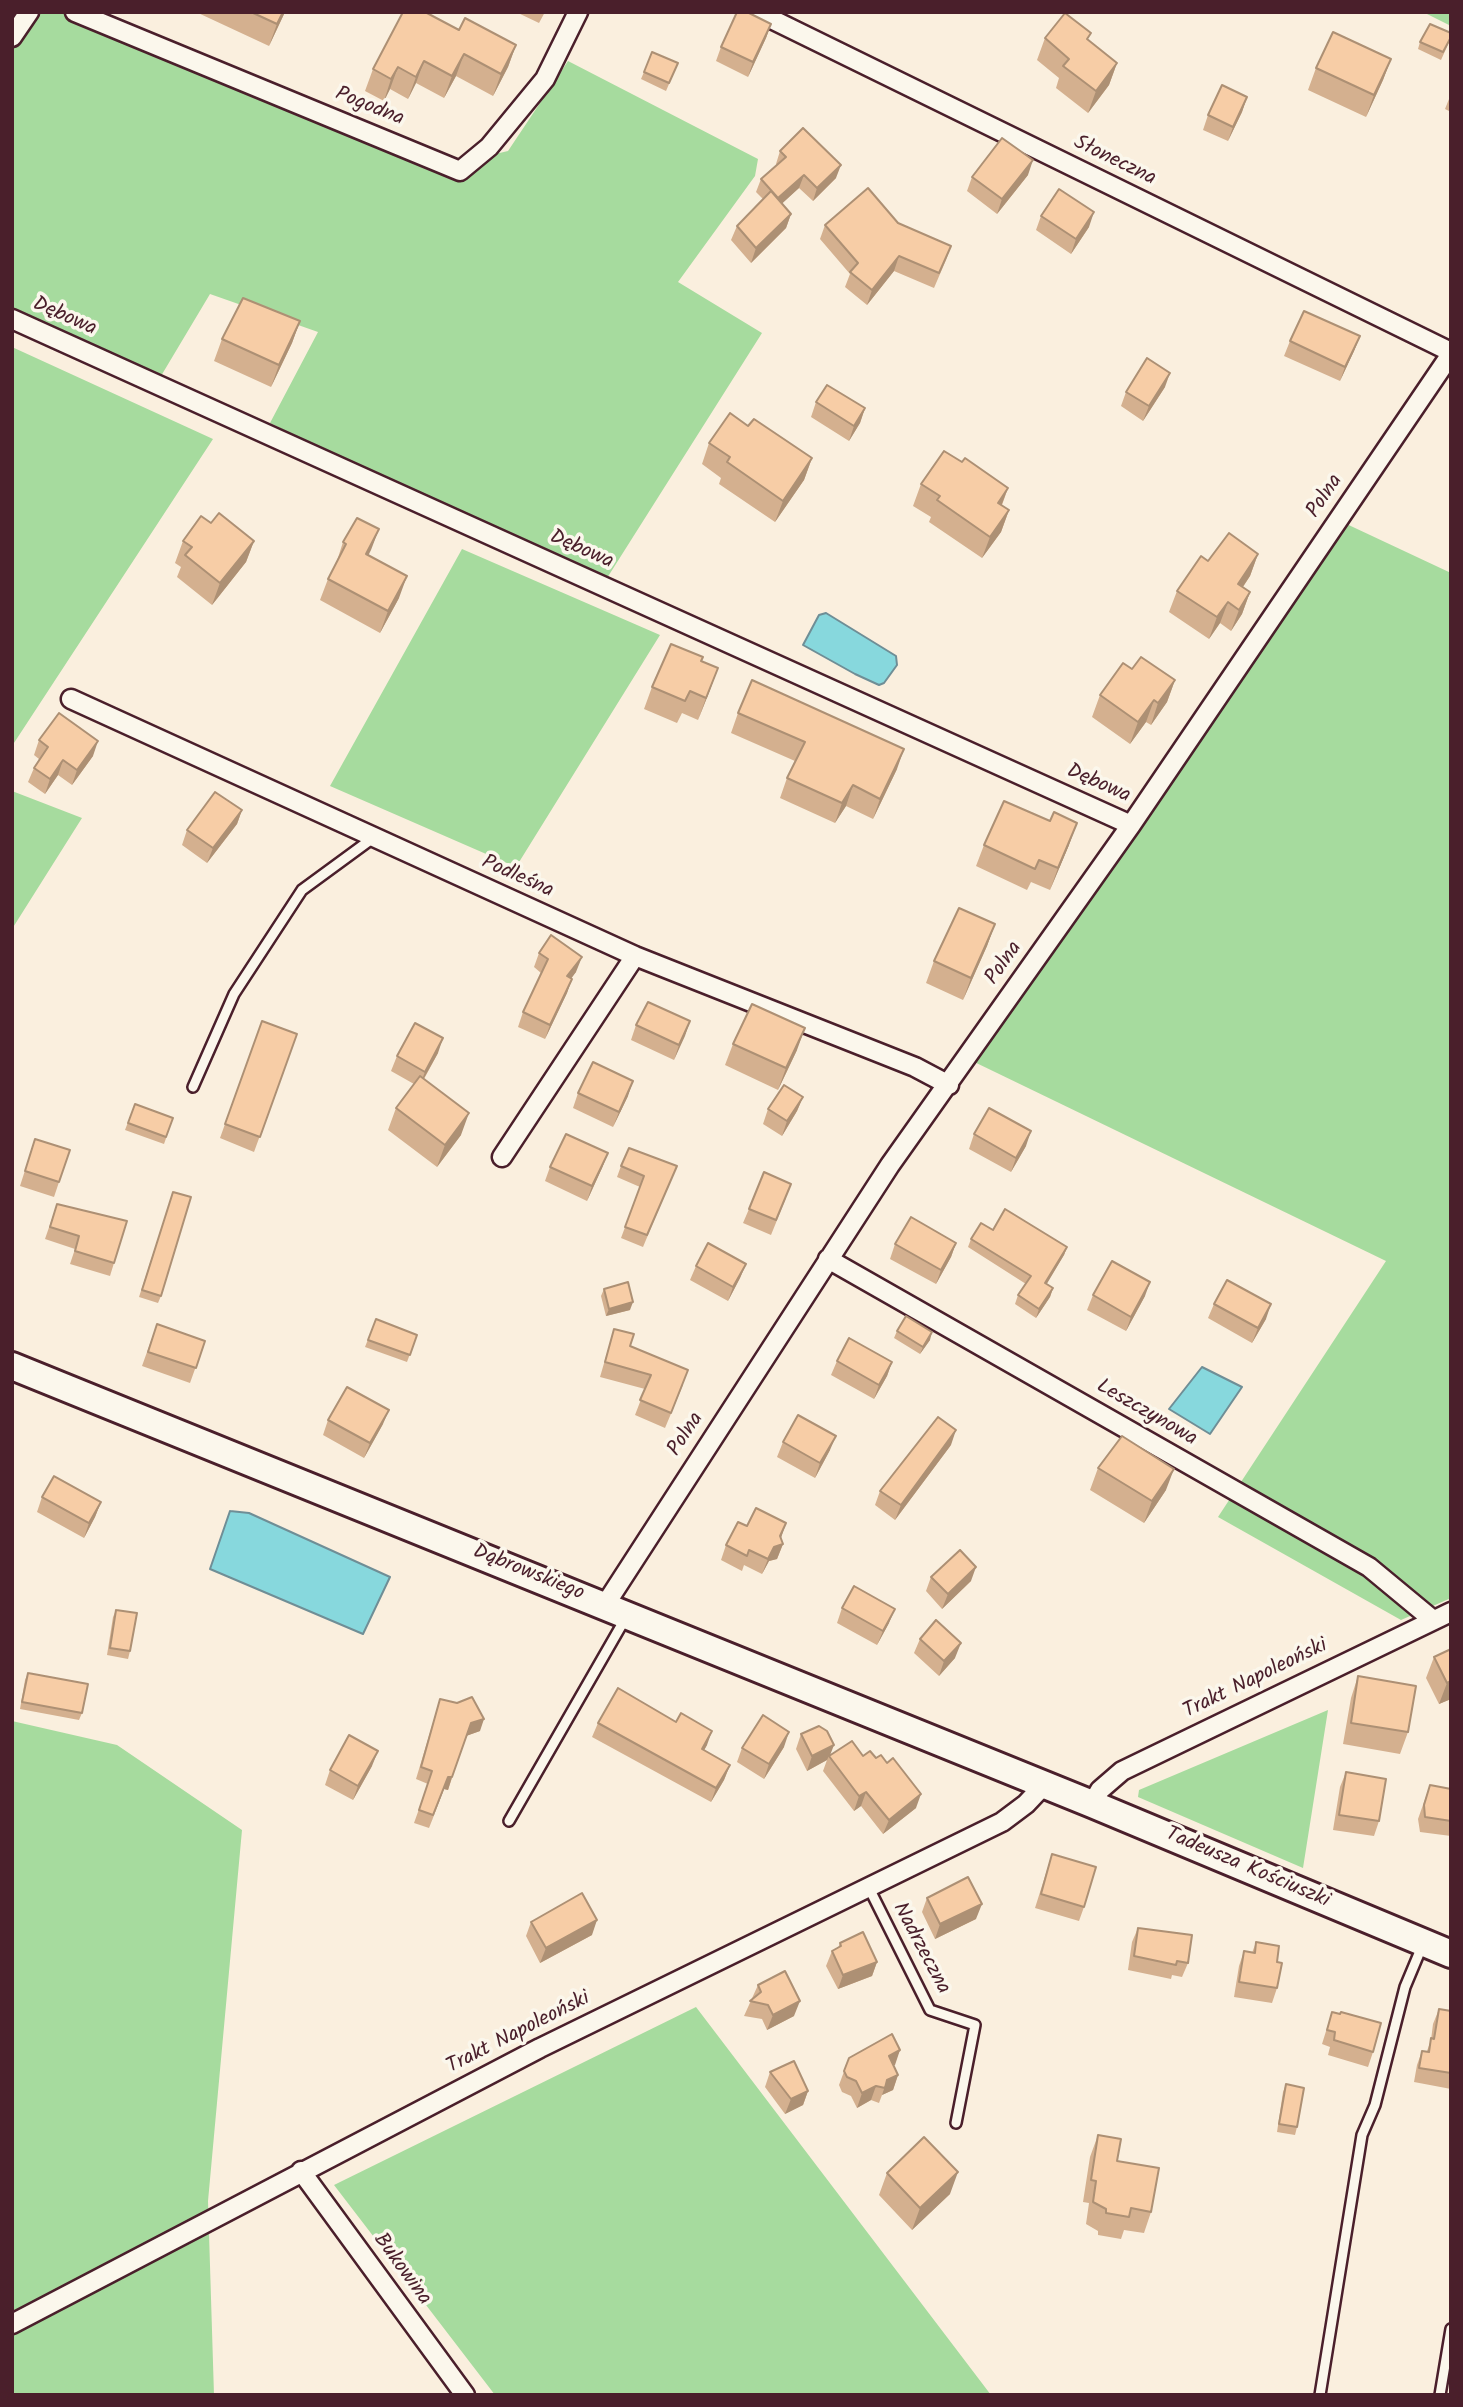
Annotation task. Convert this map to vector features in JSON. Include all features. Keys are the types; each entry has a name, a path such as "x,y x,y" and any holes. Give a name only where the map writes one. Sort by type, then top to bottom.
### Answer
{"street":[{"path":"12,37 29,12"},
{"name":"Pogodna","path":"75,12 460,171 489,147 545,79 578,12"},
{"name":"Słoneczna","path":"757,12 1451,353"},
{"name":"Dębowa","path":"12,319 1131,825"},
{"name":"Polna","path":"616,1610 828,1259 890,1165 1131,825 1451,353"},
{"name":"Podleśna","path":"71,699 635,956 915,1067 949,1085"},
{"path":"502,1157 635,956"},
{"name":"Leszczynowa","path":"828,1259 1369,1567 1433,1620"},
{"name":"Dąbrowskiego","path":"12,1366 1043,1786"},
{"name":"Trakt Napoleoński","path":"1092,1804 1100,1790 1122,1771 1451,1612"},
{"name":"Trakt Napoleoński","path":"12,2324 300,2171 540,2048 1002,1822 1026,1804 1043,1786"},
{"name":"Tadeusza Kościuszki","path":"1043,1786 1451,1954"},
{"name":"Bukowina","path":"300,2171 465,2395"},
{"path":"449,2375 450,2395"}],"lane":[{"path":"192,1087 234,994 302,890 373,838"},
{"path":"509,1821 616,1610"},
{"name":"Nadrzeczna","path":"869,1888 930,2010 975,2025 956,2123"},
{"path":"1320,2395 1362,2135 1376,2105 1405,1987 1424,1943"},
{"path":"1440,2395 1451,2329"}],"green space":[{"path":"30,12 75,12 460,173 487,156 508,151 568,61 758,159 755,176 678,282 762,333 602,586 270,423 318,332 210,294 161,376 12,314 12,39"},
{"path":"1423,12 1451,12 1451,26"},
{"path":"12,347 213,439 12,746"},
{"path":"1338,520 1451,573 1451,1598 1401,1620 1218,1517 1386,1261 966,1058"},
{"path":"462,549 660,635 516,867 330,786"},
{"path":"12,791 82,818 12,929"},
{"path":"1328,1710 1303,1868 1138,1797 1139,1790"},
{"path":"12,1721 117,1745 242,1830 208,2201 214,2395 12,2395"},
{"path":"696,2007 991,2395 495,2395 334,2185"}],"water":[{"path":"826,613 896,656 897,665 884,683 879,685 855,674 803,645 819,615"},
{"path":"1202,1367 1242,1387 1210,1434 1169,1409"},
{"path":"230,1511 249,1513 390,1577 363,1634 210,1569"}],"building":[{"path":"251,12 283,12 277,24"},
{"path":"403,12 425,12 459,30 465,18 516,45 501,74 464,54 452,76 424,61 416,77 398,67 391,79 373,69"},
{"path":"737,12 747,12 771,24 753,62 721,47"},
{"path":"1065,13 1091,33 1087,39 1117,63 1096,91 1063,66 1069,59 1045,38"},
{"path":"1430,24 1451,33 1443,52 1420,42"},
{"path":"1333,32 1391,59 1374,95 1316,68"},
{"path":"652,52 678,63 669,83 644,72"},
{"path":"1222,85 1247,97 1233,127 1208,115"},
{"path":"803,128 841,165 817,188 804,175 778,198 761,179 786,157 780,151"},
{"path":"1002,138 1033,160 1002,199 972,177"},
{"path":"868,188 898,223 951,246 939,273 899,256 872,290 850,272 858,263 825,225"},
{"path":"1059,189 1094,212 1076,239 1041,216"},
{"path":"771,191 791,214 756,248 737,226"},
{"path":"243,298 300,321 279,365 222,339"},
{"path":"1304,311 1360,336 1345,367 1290,341"},
{"path":"1147,358 1170,373 1149,406 1126,392"},
{"path":"827,385 865,408 854,426 816,402"},
{"path":"730,413 748,426 754,419 812,458 783,501 727,462 730,457 709,443"},
{"path":"944,451 962,462 965,458 1008,488 998,503 1009,510 990,537 937,500 940,496 921,484"},
{"path":"219,513 254,541 220,583 185,555 192,547 183,541 201,516 211,523"},
{"path":"357,518 379,529 366,554 407,576 388,611 328,579 346,544 343,542"},
{"path":"1229,533 1258,554 1238,584 1250,592 1239,610 1228,602 1217,617 1177,591 1201,556 1208,561"},
{"path":"671,644 703,657 701,661 718,668 706,698 690,691 685,701 652,687"},
{"path":"1141,657 1175,680 1158,703 1154,700 1138,722 1100,695 1123,663 1132,669"},
{"path":"752,680 904,749 880,799 853,785 842,803 787,778 805,742 738,713"},
{"path":"59,713 98,741 77,770 63,760 50,779 34,768 48,747 39,740"},
{"path":"215,792 242,810 213,848 187,830"},
{"path":"1004,801 1050,821 1054,812 1077,823 1058,868 1039,860 1035,869 984,845"},
{"path":"959,908 995,924 971,978 934,961"},
{"path":"551,935 582,957 567,976 572,979 550,1025 523,1012 548,959 539,953"},
{"path":"648,1002 690,1021 679,1045 636,1025"},
{"path":"752,1004 805,1028 786,1068 733,1044"},
{"path":"262,1021 297,1034 260,1137 225,1124"},
{"path":"415,1023 443,1038 425,1072 397,1056"},
{"path":"593,1062 633,1081 619,1112 578,1093"},
{"path":"420,1076 469,1113 445,1145 396,1108"},
{"path":"784,1085 803,1097 787,1121 768,1109"},
{"path":"135,1104 173,1118 166,1137 128,1123"},
{"path":"989,1108 1031,1131 1016,1158 974,1134"},
{"path":"566,1134 608,1153 592,1186 550,1167"},
{"path":"35,1139 70,1150 59,1182 25,1171"},
{"path":"629,1148 677,1166 647,1235 625,1227 644,1176 621,1166"},
{"path":"764,1172 791,1184 776,1220 749,1209"},
{"path":"173,1192 191,1197 161,1296 142,1290"},
{"path":"57,1204 127,1221 114,1263 75,1251 79,1236 50,1227"},
{"path":"1005,1209 1067,1247 1045,1283 1053,1288 1039,1309 1018,1295 1031,1276 971,1239 981,1223 993,1230"},
{"path":"911,1217 956,1243 941,1270 895,1244"},
{"path":"708,1243 746,1264 733,1287 696,1266"},
{"path":"1112,1261 1150,1282 1131,1317 1093,1295"},
{"path":"1227,1280 1271,1304 1258,1328 1214,1304"},
{"path":"628,1282 633,1302 609,1309 604,1289"},
{"path":"906,1316 932,1332 923,1347 897,1331"},
{"path":"376,1319 417,1335 410,1355 368,1340"},
{"path":"157,1324 205,1341 196,1368 148,1352"},
{"path":"614,1329 634,1334 630,1346 688,1370 671,1413 640,1400 651,1375 605,1362"},
{"path":"849,1338 892,1362 879,1385 837,1361"},
{"path":"347,1387 389,1410 370,1443 328,1420"},
{"path":"798,1415 836,1436 820,1463 783,1442"},
{"path":"938,1417 956,1430 901,1505 880,1491"},
{"path":"1122,1436 1174,1469 1152,1501 1098,1468"},
{"path":"54,1476 101,1502 89,1523 42,1497"},
{"path":"756,1508 786,1523 780,1536 783,1544 774,1547 768,1559 749,1550 747,1556 726,1545 738,1522 747,1526"},
{"path":"960,1550 976,1567 948,1594 931,1577"},
{"path":"854,1586 895,1609 883,1631 842,1608"},
{"path":"116,1610 137,1613 130,1651 110,1648"},
{"path":"936,1620 961,1643 944,1661 920,1639"},
{"path":"1451,1649 1451,1681 1447,1683 1434,1657"},
{"path":"28,1673 88,1684 82,1713 22,1702"},
{"path":"1358,1676 1416,1686 1408,1732 1351,1723"},
{"path":"618,1688 676,1722 681,1713 712,1731 702,1749 730,1765 716,1788 598,1723"},
{"path":"472,1697 484,1719 471,1723 452,1777 448,1777 433,1815 419,1810 432,1771 421,1767 440,1699 457,1703"},
{"path":"763,1715 789,1732 769,1764 742,1748"},
{"path":"819,1726 827,1731 834,1745 812,1756 801,1734"},
{"path":"349,1735 378,1751 358,1786 330,1770"},
{"path":"852,1741 863,1756 870,1751 876,1758 881,1755 887,1763 893,1758 921,1794 889,1820 866,1792 859,1796 829,1756"},
{"path":"1346,1772 1386,1779 1379,1821 1339,1815"},
{"path":"1430,1785 1451,1789 1451,1821 1425,1817 1424,1805"},
{"path":"1052,1854 1096,1867 1084,1907 1041,1894"},
{"path":"968,1877 982,1904 940,1924 927,1898"},
{"path":"582,1893 597,1920 546,1948 531,1922"},
{"path":"1138,1928 1192,1935 1188,1963 1177,1961 1176,1965 1134,1956"},
{"path":"863,1932 877,1962 843,1975 832,1951 841,1946 840,1943"},
{"path":"1256,1942 1279,1946 1277,1962 1282,1963 1277,1988 1239,1982 1244,1951 1255,1953"},
{"path":"785,1971 800,2001 773,2015 768,2005 750,2001 761,1992 758,1985"},
{"path":"1439,2009 1451,2011 1451,2073 1419,2068 1422,2051 1429,2052 1431,2038 1434,2039"},
{"path":"1332,2012 1381,2023 1373,2052 1334,2040 1335,2032 1327,2030"},
{"path":"892,2034 900,2050 889,2056 898,2075 887,2080 885,2088 876,2086 862,2093 856,2081 847,2077 844,2071 849,2058"},
{"path":"794,2061 808,2091 791,2099 770,2072"},
{"path":"1286,2084 1304,2088 1297,2127 1279,2124"},
{"path":"1098,2135 1121,2139 1117,2161 1159,2168 1151,2212 1131,2208 1129,2217 1106,2213 1106,2209 1093,2202 1096,2181 1091,2180"},
{"path":"924,2137 958,2172 920,2208 887,2173"}]}
